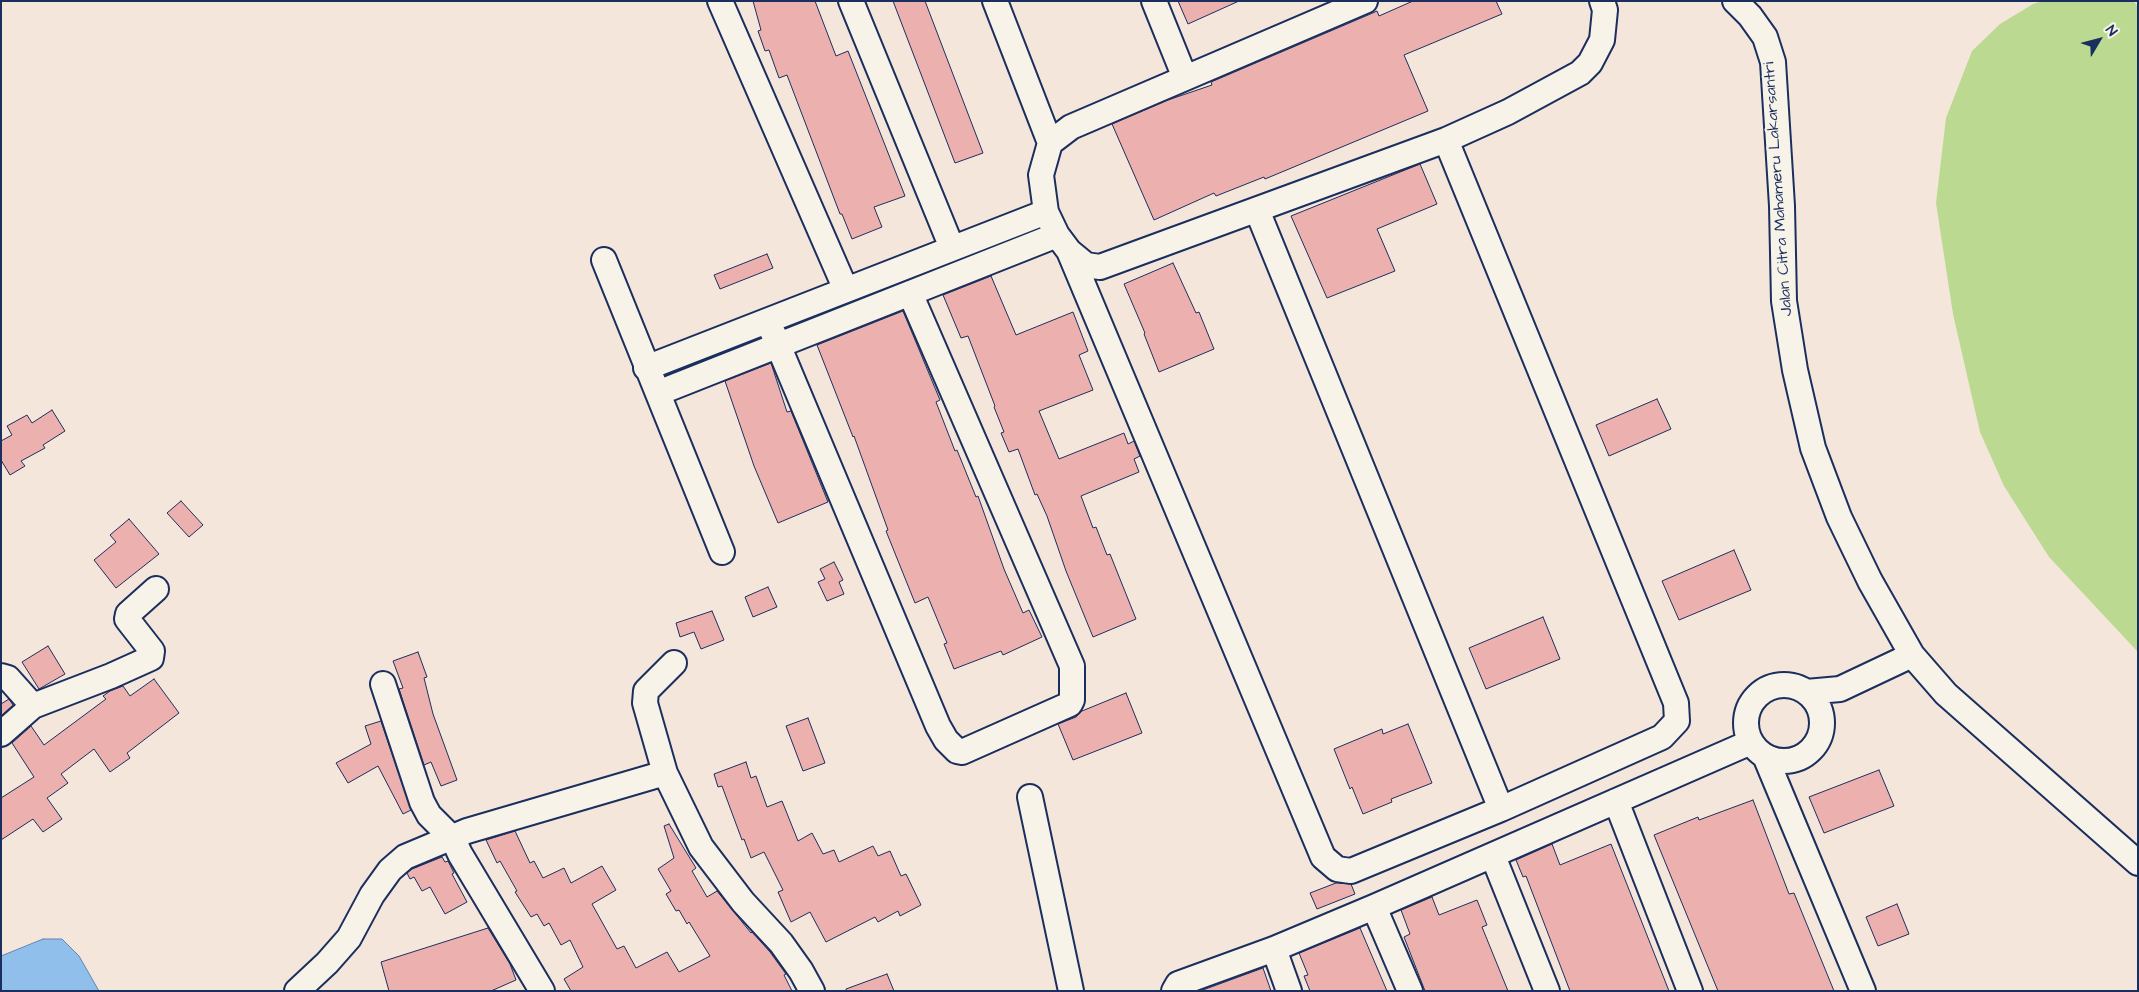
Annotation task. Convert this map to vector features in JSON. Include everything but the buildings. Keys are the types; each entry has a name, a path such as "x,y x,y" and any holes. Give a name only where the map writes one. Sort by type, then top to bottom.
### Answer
{"street":[{"path":"720,1 846,290"},
{"path":"851,1 952,248"},
{"path":"995,1 1050,143"},
{"path":"1154,1 1185,78"},
{"path":"1365,1 1332,8 1185,78 1071,127 1050,143 1041,174 1046,212 1063,243 1323,857 1337,869 1351,871 1501,809 1662,737 1677,721 1676,703 1446,140"},
{"path":"1063,243 1086,265 1100,267 1446,140 1516,107 1580,73 1590,63 1602,40 1605,10 1602,1"},
{"name":"Jalan Citra Mahameru Lakarsantri","path":"1735,1 1750,16 1764,37 1773,62 1782,206 1784,301 1795,370 1813,448 1839,517 1870,580 1912,655 1946,694 2138,864"},
{"path":"1257,210 1501,809"},
{"path":"646,368 1046,212"},
{"path":"658,393 910,293 1063,243"},
{"path":"604,260 646,368 658,393 722,552"},
{"path":"768,320 938,726 946,740 957,751 962,752 1070,704 1072,700 1072,666 910,293"},
{"path":"1,734 33,706 151,658 152,651 127,619 128,614 156,590"},
{"path":"1806,692 1840,689 1912,655"},
{"path":"674,663 646,691 645,703 665,773 701,847 742,902 780,944 801,971 812,991"},
{"path":"1,676 8,678 33,706"},
{"path":"383,684 422,802 429,815 453,839 542,991"},
{"path":"1758,749 1777,760 1790,761 1802,757 1812,749 1819,738 1822,725 1820,712 1806,692 1795,686 1772,686 1761,692 1752,701 1747,712 1745,724 1758,749 1863,991"},
{"path":"1820,712 1840,689"},
{"path":"1174,991 1178,984 1274,949 1493,856 1616,801 1758,749"},
{"path":"297,991 327,964 349,938 372,895 397,862 453,839 467,831 665,773"},
{"path":"1030,797 1071,991"},
{"path":"1616,801 1690,991"},
{"path":"1493,856 1547,991"},
{"path":"1374,907 1410,991"},
{"path":"1274,949 1289,991"}],"green space":[{"path":"2043,1 2133,1 2138,6 2138,652 2049,557 2004,486 1980,432 1953,314 1936,203 1946,118 1972,51 2000,24 2033,4"}],"water":[{"path":"43,939 62,939 79,956 99,991 1,991 1,956"}]}
